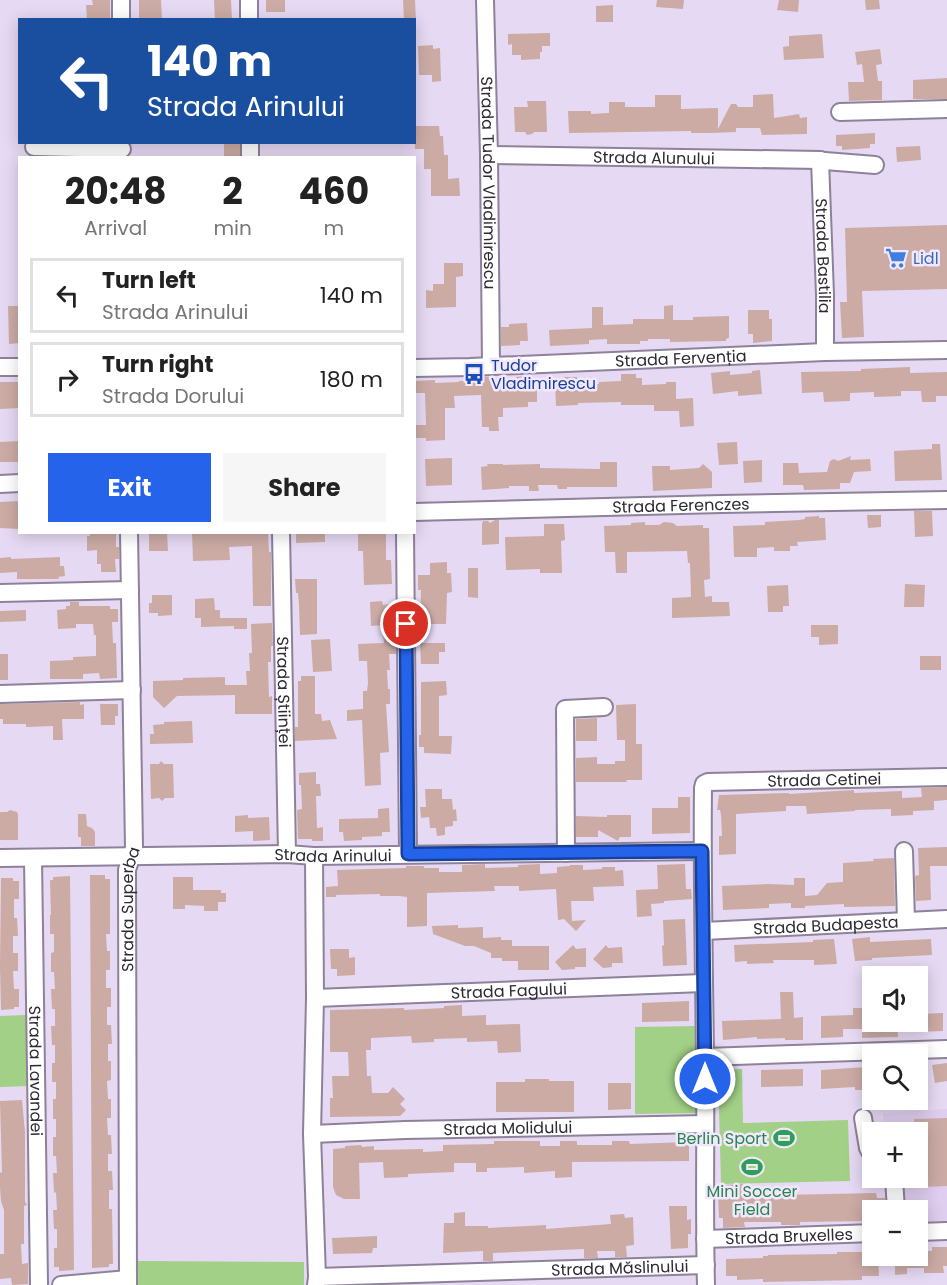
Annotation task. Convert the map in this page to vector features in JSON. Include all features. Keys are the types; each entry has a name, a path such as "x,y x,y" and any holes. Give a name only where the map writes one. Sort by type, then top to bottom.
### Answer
{"street":[{"path":"121,0 122,18"},
{"path":"249,0 249,18"},
{"name":"Strada Tudor Vladimirescu","path":"485,0 491,366"},
{"path":"840,112 947,109"},
{"path":"34,147 122,150"},
{"name":"Strada Alunului","path":"489,155 820,160 875,165"},
{"name":"Strada Bastilia","path":"820,160 825,352"},
{"name":"Strada Fervenția","path":"416,368 825,352 947,350"},
{"path":"0,367 18,367"},
{"path":"0,484 18,483"},
{"name":"Strada Ferenczes","path":"416,512 947,500"},
{"name":"Strada Superba","path":"128,1282 127,870 134,848 129,534"},
{"name":"Strada Științei","path":"281,534 287,854"},
{"path":"405,534 408,854"},
{"path":"0,593 130,590"},
{"path":"0,694 132,690"},
{"path":"566,853 565,709 604,707"},
{"name":"Strada Cetinei","path":"702,851 703,788 708,782 946,777"},
{"path":"702,851 706,1285"},
{"name":"Strada Arinului","path":"0,858 702,851"},
{"path":"904,851 906,921"},
{"path":"314,856 315,998 312,1134 316,1281"},
{"name":"Strada Lavandei","path":"33,858 39,1285"},
{"name":"Strada Budapesta","path":"704,931 947,919"},
{"name":"Strada Fagului","path":"315,998 703,983"},
{"path":"705,1057 947,1049"},
{"path":"863,1118 864,1122"},
{"name":"Strada Molidului","path":"312,1134 705,1124"},
{"path":"928,1232 947,1231"},
{"name":"Strada Bruxelles","path":"705,1239 862,1233"},
{"name":"Strada Măslinului","path":"316,1281 706,1265"},
{"path":"62,1285 128,1282"}],"shaded area":[{"path":"947,1109 947,1228 928,1229 928,1200 899,1200 894,1188 928,1188 928,1122 883,1122 883,1113"}],"green space":[{"path":"26,1015 29,1086 0,1087 0,1016"},
{"path":"697,1026 700,1113 635,1114 635,1027"},
{"name":"Berlin Sport","path":"742,1069 743,1123 848,1120 850,1181 721,1184 718,1070"},
{"path":"138,1261 304,1262 304,1285 138,1285"}],"building":[{"path":"92,0 110,0 110,18 87,18 86,5 93,5"},
{"path":"139,0 161,0 162,18 139,18"},
{"path":"214,0 231,0 232,18 215,18"},
{"path":"266,0 285,0 285,12 266,12"},
{"path":"403,0 415,0 416,18 404,18"},
{"path":"657,0 684,0 683,9 656,7"},
{"path":"779,0 799,0 798,12 777,10"},
{"path":"865,0 879,0 880,9 866,10"},
{"path":"613,5 613,22 596,22 596,6"},
{"path":"550,33 550,46 542,46 540,59 521,60 521,55 512,55 512,44 508,45 508,34"},
{"path":"822,34 824,58 784,60 783,47 789,46 789,36"},
{"path":"433,45 433,49 440,48 441,81 432,82 432,75 419,75 418,46"},
{"path":"880,49 882,64 876,65 878,81 882,81 882,100 849,101 848,82 864,82 862,64 857,65 855,52"},
{"path":"947,78 947,99 913,99 913,80"},
{"path":"773,94 774,118 799,114 800,118 807,117 807,134 762,135 760,128 736,128 736,132 710,133 691,133 691,131 569,133 568,111 591,111 591,114 609,113 609,102 625,102 625,107 655,107 655,95 681,95 681,109 718,108 718,129 731,104 736,104 738,107 753,107 753,95"},
{"path":"527,101 546,101 547,132 534,132 527,135 525,132 515,132 514,107 528,107"},
{"path":"416,126 439,126 440,136 443,136 444,155 448,155 448,179 459,178 460,196 431,196 431,169 424,169 424,149 415,149"},
{"path":"875,133 875,144 870,144 870,148 842,150 842,146 836,146 836,135"},
{"path":"224,144 240,144 240,156 224,156"},
{"path":"920,146 921,160 897,162 896,147"},
{"name":"Lidl","path":"947,225 947,289 862,291 864,337 842,338 840,302 847,302 845,228"},
{"path":"444,263 463,263 463,276 456,277 456,307 426,308 426,290 433,291 433,284 444,284"},
{"path":"673,305 673,320 729,316 729,338 726,341 670,342 670,339 648,339 648,341 640,341 640,344 607,344 607,339 589,340 589,344 550,346 549,330 592,328 592,307 603,307 603,325 633,324 633,319 664,319 664,306"},
{"path":"8,306 18,306 18,343 9,344"},
{"path":"748,310 769,310 769,319 772,319 772,341 753,343 753,334 748,334"},
{"path":"527,323 528,341 520,341 520,345 501,346 501,327"},
{"path":"910,367 910,373 947,372 947,396 936,396 936,402 922,402 921,391 901,391 901,396 874,397 874,392 850,393 850,401 824,402 823,392 802,393 801,372"},
{"path":"760,370 762,394 738,396 738,391 713,394 711,373 730,371 730,375"},
{"path":"621,374 636,374 636,378 642,378 642,385 676,382 676,399 693,398 694,426 680,427 679,411 654,411 654,405 621,405 621,402 556,406 555,382 564,382 564,377 577,377 577,384 599,384 599,382 621,381"},
{"path":"527,376 527,381 537,380 537,402 528,402 528,407 503,408 503,417 498,417 499,431 489,431 489,427 482,427 481,395 454,396 455,408 445,408 445,440 426,441 426,438 416,438 416,425 426,425 425,393 416,393 416,381 435,380 435,383 480,381 480,377 493,377 493,381 516,380 516,377"},
{"path":"0,382 18,382 18,408 0,409"},
{"path":"18,441 18,462 0,462 0,442"},
{"path":"737,442 738,464 719,465 717,443"},
{"path":"932,444 940,444 942,480 895,481 894,451 932,449"},
{"path":"851,456 850,460 870,459 871,471 854,472 850,483 840,483 840,489 804,490 803,485 783,485 783,463 798,463 799,473 827,472 830,461 834,459 838,461"},
{"path":"452,458 452,485 426,486 425,459"},
{"path":"762,460 762,482 744,483 743,461"},
{"path":"600,462 617,462 617,487 558,489 557,485 538,485 539,491 529,491 529,486 482,490 481,467 488,466 487,464 540,464 540,468 600,469"},
{"path":"703,464 712,472 712,488 653,491 652,466 670,466 670,470 699,468"},
{"path":"18,501 18,529 0,528 0,502"},
{"path":"914,511 932,511 933,536 915,537"},
{"path":"867,515 881,515 881,527 868,528"},
{"path":"819,516 819,518 825,518 826,540 797,542 798,546 790,546 790,551 774,551 774,547 757,548 757,557 734,557 733,526 765,525 765,522"},
{"path":"499,520 499,544 482,545 483,521 490,523"},
{"path":"645,522 645,525 659,525 664,522 677,526 703,525 703,528 709,528 710,579 704,580 705,597 712,596 712,602 729,602 730,616 672,618 672,598 691,597 690,563 688,563 687,551 627,552 627,573 616,573 615,552 605,552 604,526"},
{"path":"544,524 564,524 565,540 561,541 562,573 540,573 540,569 506,570 505,537 544,536"},
{"path":"90,534 116,534 119,559 115,559 116,572 101,572 101,564 97,564 97,550 87,551 87,536"},
{"path":"149,534 167,534 168,551 149,551"},
{"path":"192,534 268,534 269,552 271,552 271,606 253,606 252,546 229,547 230,560 193,561"},
{"path":"296,534 325,534 325,542 296,543"},
{"path":"358,534 386,534 386,560 391,560 392,584 364,585 363,551 358,551"},
{"path":"11,557 11,559 60,557 60,566 64,566 65,576 58,577 59,579 17,579 17,572 0,573 0,558"},
{"path":"447,562 447,573 451,573 452,592 447,593 446,624 420,624 421,590 418,590 418,575 430,575 430,563"},
{"path":"468,568 478,568 478,598 468,597"},
{"path":"295,579 317,579 317,634 300,635"},
{"path":"905,584 925,585 924,607 904,607"},
{"path":"788,585 789,606 783,606 783,612 768,612 767,586"},
{"path":"152,595 172,595 172,615 158,616 158,613 149,613"},
{"path":"214,598 215,610 220,610 220,618 247,618 247,629 234,629 234,626 201,627 201,618 195,618 195,599"},
{"path":"382,601 383,605 389,604 391,641 396,641 396,654 389,654 390,670 387,670 388,689 390,689 390,704 386,704 389,752 380,753 381,785 365,786 362,720 347,721 347,710 363,709 363,691 367,691 368,683 367,661 359,661 358,644 384,643 382,625 371,626 370,602"},
{"path":"70,602 79,602 79,606 110,606 110,609 118,609 118,622 112,622 113,643 116,643 117,678 100,679 99,673 83,674 83,679 50,679 50,661 96,656 96,635 94,635 93,624 76,624 76,628 58,629 57,610 66,609 66,606 70,606"},
{"path":"26,610 26,621 0,622 0,611"},
{"path":"272,623 273,646 271,646 271,662 268,662 272,714 235,714 235,695 177,696 164,708 153,697 153,681 225,677 225,685 247,685 246,671 250,671 249,653 252,653 251,624"},
{"path":"811,625 838,625 838,644 819,645 819,637 811,637"},
{"path":"330,639 332,671 313,672 311,640"},
{"path":"420,643 445,643 445,652 439,652 439,664 421,664"},
{"path":"0,654 8,654 8,680 0,680"},
{"path":"920,656 941,656 941,670 920,670"},
{"path":"301,676 315,676 315,714 321,714 322,721 330,720 337,739 295,741 295,727 298,727 298,681 301,681"},
{"path":"446,681 447,695 439,696 439,736 452,736 451,754 424,753 424,747 419,747 421,682"},
{"path":"80,702 80,705 84,704 84,719 62,719 63,740 53,740 53,726 26,727 26,724 3,724 3,719 0,719 0,704"},
{"path":"100,704 118,704 115,725 101,725"},
{"path":"636,704 636,744 642,744 642,780 576,782 576,758 597,757 597,764 615,764 615,761 625,761 625,740 617,740 616,705"},
{"path":"597,718 597,741 576,741 576,719"},
{"path":"192,721 193,743 150,744 150,734 154,734 153,725 164,724 164,722"},
{"path":"161,761 164,764 173,764 174,798 165,798 162,801 159,798 151,799 150,764 159,764"},
{"path":"316,772 316,784 320,784 321,796 316,796 317,828 323,827 323,841 298,839 297,810 302,809 299,773"},
{"path":"947,787 947,800 934,801 934,810 913,811 913,815 891,816 891,809 807,814 806,806 786,806 786,811 736,814 736,854 719,855 719,836 722,836 721,815 720,810 717,810 719,795 854,790 854,793 902,791 902,798 922,797 921,788"},
{"path":"425,789 442,789 442,799 452,799 457,821 453,821 453,826 445,827 445,835 437,836 436,828 430,828 429,817 421,818 420,807 426,807"},
{"path":"678,797 690,797 690,833 652,834 652,808 678,808"},
{"path":"389,808 390,832 382,832 382,836 362,837 362,840 344,841 343,832 339,832 339,819 378,818 378,809"},
{"path":"10,810 17,812 18,815 18,840 0,840 0,812"},
{"path":"78,814 86,814 87,826 95,832 95,846 81,846 81,837 78,837"},
{"path":"248,815 248,818 269,817 270,840 253,841 253,831 235,832 235,816"},
{"path":"607,815 631,815 631,837 620,837 618,841 598,830 598,837 576,837 576,816 607,817"},
{"path":"947,847 947,866 930,866 931,900 916,901 915,876 919,875 918,848"},
{"path":"894,858 895,906 844,907 844,904 791,908 791,903 769,904 769,908 723,910 722,886 794,885 794,878 805,878 805,896 817,895 827,883 843,882 843,863"},
{"path":"485,864 485,868 540,864 540,874 557,873 557,867 570,865 583,865 583,870 615,867 615,871 623,870 624,886 593,887 594,901 571,901 572,921 586,920 576,931 564,919 558,920 556,889 519,891 519,886 494,886 495,891 427,893 427,926 407,927 407,897 380,896 380,894 326,897 326,887 338,886 337,870 424,866 424,868 439,868 439,872 462,872 462,865"},
{"path":"685,864 686,889 691,889 692,899 651,904 652,916 637,917 636,890 658,889 657,865"},
{"path":"90,875 105,875 105,879 110,879 110,934 106,934 107,951 110,951 110,970 106,970 106,988 111,988 111,1007 107,1007 107,1025 111,1025 112,1044 108,1044 111,1080 107,1081 108,1099 111,1099 111,1118 107,1118 112,1154 108,1154 108,1171 112,1171 113,1190 109,1190 109,1209 112,1209 113,1264 109,1264 109,1267 92,1268"},
{"path":"70,876 74,1270 59,1271 59,1267 54,1267 57,1229 54,1229 53,1210 57,1210 53,1173 57,1173 56,1156 53,1156 56,1119 53,1119 53,1099 56,1099 56,1082 52,1082 55,1045 52,1045 51,1026 55,1026 55,1009 52,1009 51,989 55,989 54,972 51,972 54,934 50,934 50,880 53,880 53,877"},
{"path":"173,877 193,877 193,890 221,890 221,893 226,893 226,902 218,902 218,911 204,911 204,906 185,905 185,909 173,909"},
{"path":"1,878 13,878 13,881 19,881 19,899 14,899 14,918 17,918 18,936 13,936 13,953 18,953 18,971 13,971 14,989 19,989 19,1007 1,1010 0,967"},
{"path":"685,919 687,965 663,966 663,920"},
{"path":"458,925 458,928 483,927 483,938 501,937 501,940 512,940 512,946 549,946 549,970 518,970 518,961 491,958 491,953 433,934 432,926"},
{"path":"870,937 870,942 931,939 932,955 855,961 852,939"},
{"path":"834,939 837,964 814,965 814,960 773,960 774,963 747,964 747,961 735,962 734,945"},
{"path":"573,945 576,949 586,948 586,967 562,970 555,962"},
{"path":"606,945 608,948 622,947 623,963 612,963 612,967 603,968 593,959"},
{"path":"330,949 349,949 349,958 355,957 355,975 337,976 337,969 331,969"},
{"path":"780,992 793,992 794,1018 803,1017 803,1040 757,1039 757,1037 723,1040 722,1021 781,1019"},
{"path":"689,1001 689,1021 642,1022 642,1003"},
{"path":"462,1005 462,1016 486,1015 486,1025 520,1024 521,1052 498,1053 497,1041 467,1042 467,1038 434,1039 434,1042 412,1043 411,1036 371,1038 371,1050 366,1050 367,1076 371,1076 372,1093 388,1093 393,1087 405,1099 400,1104 406,1110 400,1116 330,1117 330,1098 333,1098 332,1076 349,1076 348,1052 330,1052 330,1010 404,1008 404,1010"},
{"path":"853,1008 862,1008 862,1029 843,1029 843,1037 821,1038 821,1016 853,1015"},
{"path":"943,1013 943,1031 928,1032 928,1014"},
{"path":"862,1032 898,1032 898,1037 862,1038"},
{"path":"947,1063 947,1081 935,1083 932,1065"},
{"path":"862,1067 862,1090 855,1090 855,1087 821,1089 821,1070"},
{"path":"803,1069 803,1086 761,1087 761,1070"},
{"path":"525,1079 574,1081 574,1112 496,1112 496,1082 525,1082"},
{"path":"608,1083 631,1083 631,1109 608,1110"},
{"path":"22,1100 25,1132 25,1202 27,1205 24,1206 24,1244 21,1244 22,1264 28,1263 28,1284 12,1285 11,1278 0,1279 0,1254 4,1254 4,1210 0,1187 0,1173 2,1172 0,1101"},
{"path":"947,1118 947,1186 928,1187 928,1122 914,1122 914,1119"},
{"path":"494,1141 540,1141 540,1146 560,1146 560,1141 577,1141 577,1145 612,1145 612,1141 629,1141 630,1144 689,1142 689,1161 572,1162 572,1177 555,1178 555,1171 524,1173 524,1167 487,1168 487,1172 476,1172 476,1163 454,1163 454,1172 408,1174 408,1177 384,1178 383,1162 359,1163 360,1199 344,1199 336,1195 333,1187 333,1149 361,1145 362,1147 374,1146 374,1150 423,1149 423,1152 443,1151 443,1145 494,1144"},
{"path":"743,1184 743,1198 876,1193 877,1198 885,1198 885,1200 862,1200 862,1221 800,1222 800,1225 781,1225 781,1222 744,1222 745,1227 723,1228 723,1218 719,1218 718,1196 722,1196 721,1185"},
{"path":"669,1206 687,1206 687,1220 691,1219 688,1248 671,1249"},
{"path":"465,1212 465,1226 488,1226 488,1228 546,1225 546,1229 611,1224 610,1215 624,1214 625,1218 633,1217 634,1245 626,1246 627,1257 615,1257 615,1251 597,1251 598,1258 584,1258 584,1249 493,1253 493,1261 483,1261 483,1251 443,1253 444,1223 454,1223 454,1213"},
{"path":"377,1236 377,1248 373,1248 372,1253 333,1254 332,1238"},
{"path":"932,1247 947,1247 947,1266 943,1266 944,1273 924,1273 924,1268 907,1268 907,1274 895,1275 895,1266 928,1266 928,1251 932,1251"},
{"path":"837,1252 862,1252 862,1266 878,1266 879,1276 862,1276 862,1280 763,1282 763,1279 737,1280 737,1276 726,1276 726,1259 763,1258 768,1255 837,1254"}],"place":[{"name":"Lidl","path":"896,258"},
{"name":"Tudor Vladimirescu","path":"474,374"},
{"name":"Berlin Sport","path":"784,1138"},
{"name":"Mini Soccer Field","path":"752,1167"}],"route":[{"path":"406,624 408,854 702,851 705,1079"}]}
